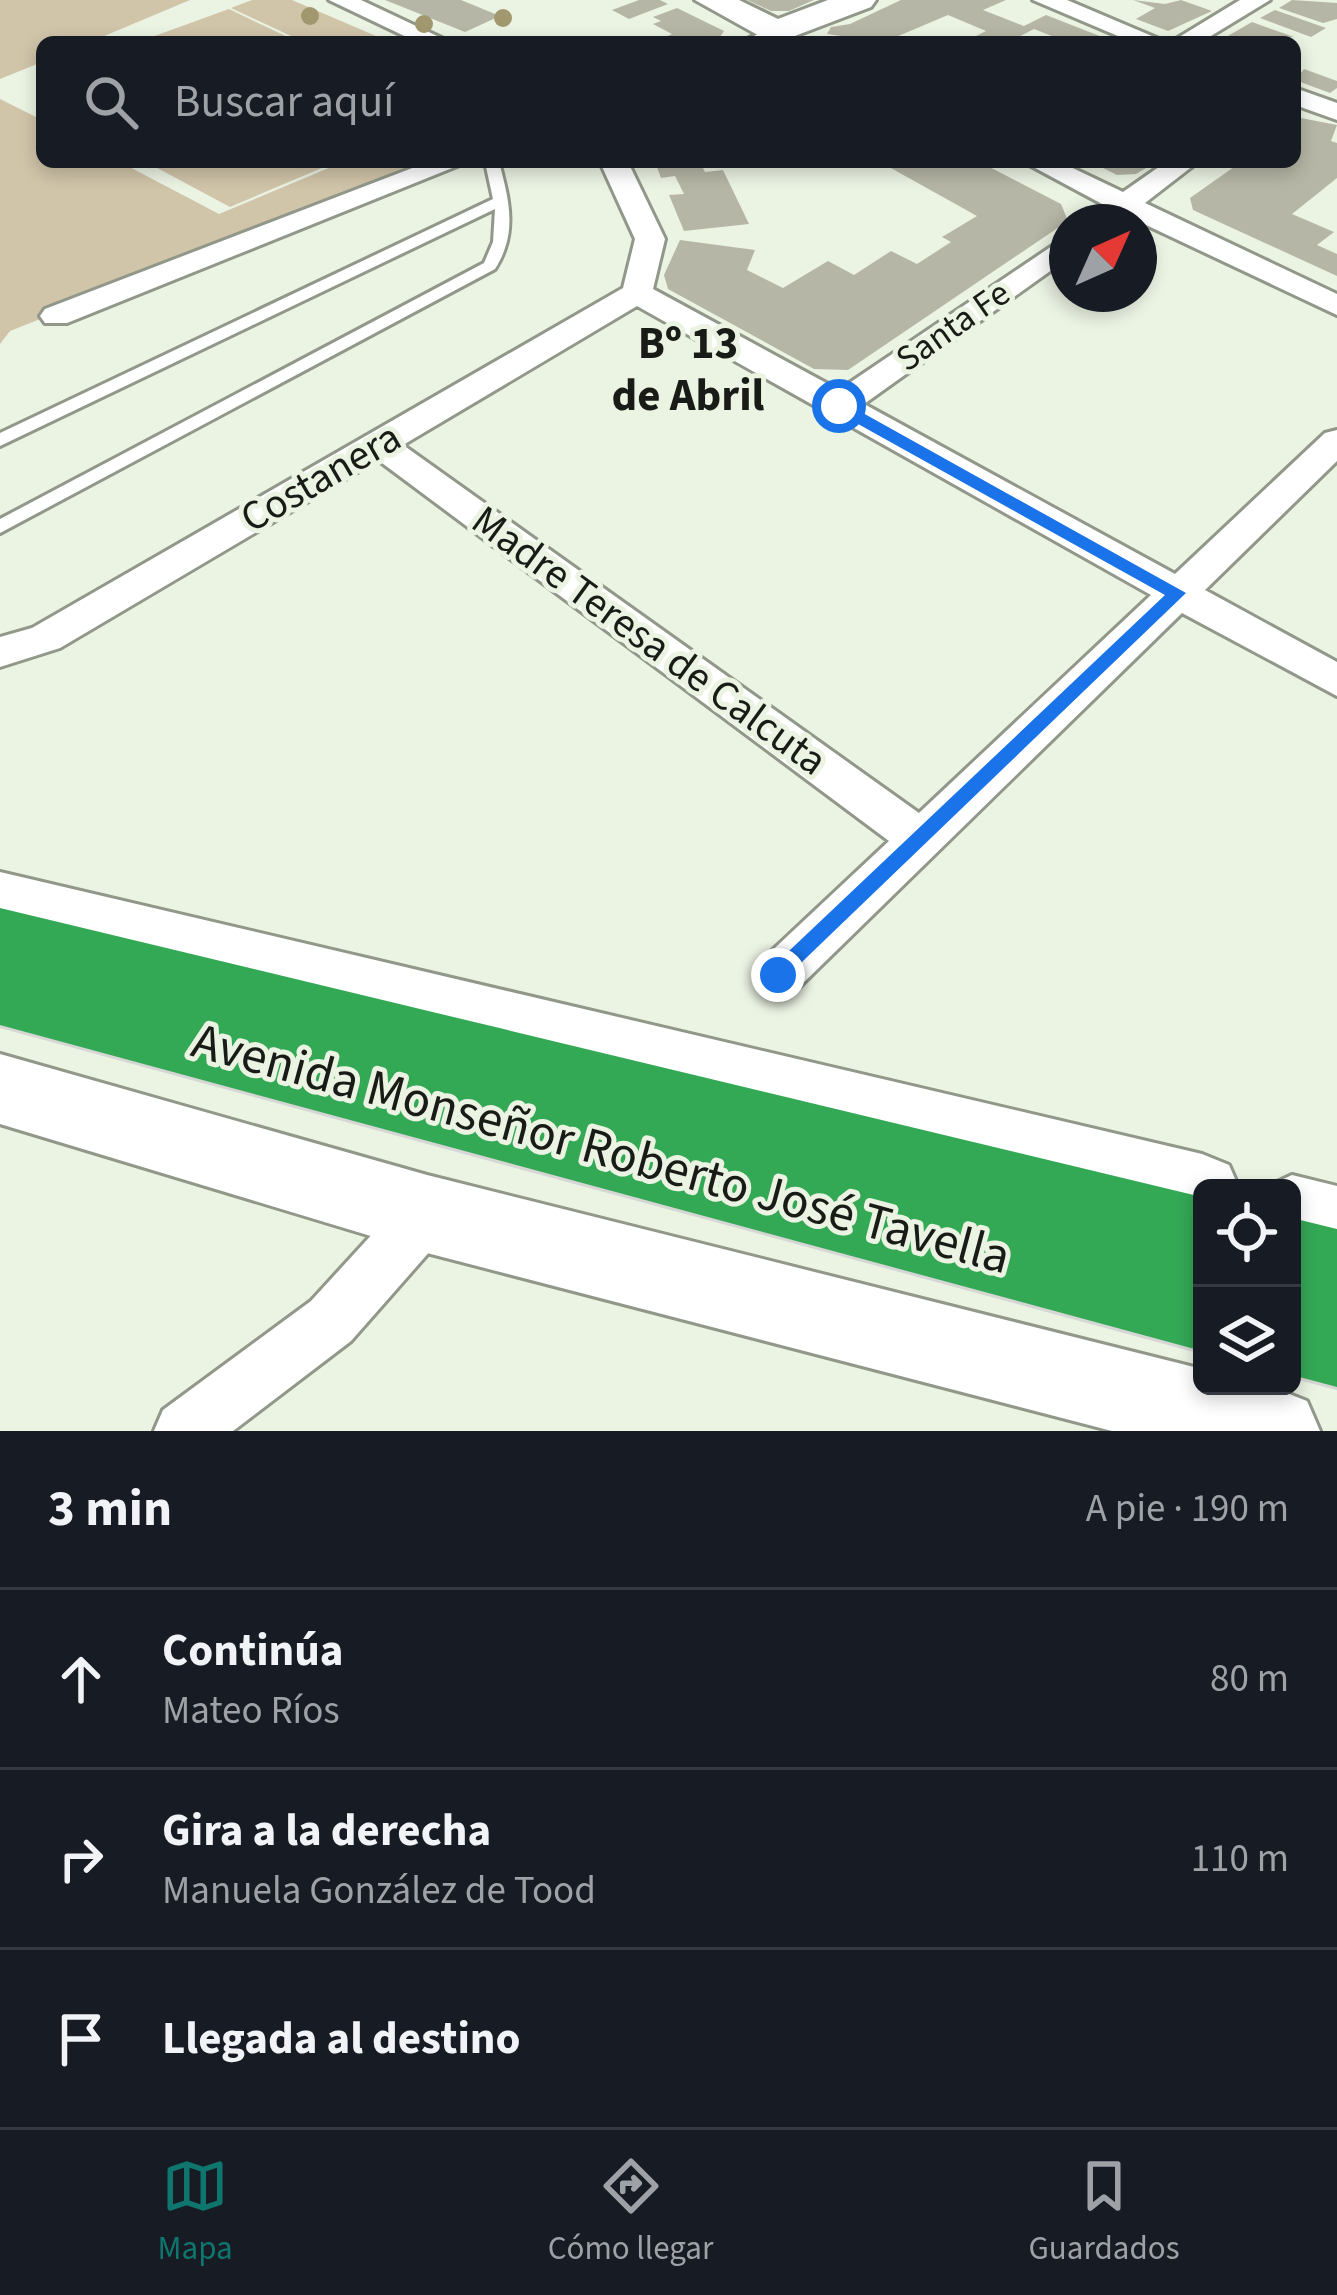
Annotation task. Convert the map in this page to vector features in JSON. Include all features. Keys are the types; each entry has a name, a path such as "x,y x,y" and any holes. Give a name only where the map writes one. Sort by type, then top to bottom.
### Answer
{"highway":[{"name":"Avenida Monseñor Roberto José Tavella","path":"0,941 1193,1238"},
{"name":"Avenida Monseñor Roberto José Tavella","path":"0,991 1193,1304"},
{"path":"1301,1264 1337,1273"},
{"path":"1301,1332 1337,1341"}],"street":[{"path":"341,0 424,36"},
{"path":"712,0 770,36"},
{"path":"781,36 859,0"},
{"path":"1045,0 1138,36"},
{"path":"1194,36 1258,0"},
{"path":"1301,98 1337,112"},
{"path":"56,316 438,168"},
{"path":"617,168 650,239 637,293 1337,681"},
{"path":"1047,168 1099,204"},
{"path":"1125,204 1176,168"},
{"path":"1157,232 1337,306"},
{"name":"Santa Fe","path":"839,406 1049,258"},
{"name":"Costanera","path":"0,652 46,638 637,293"},
{"path":"778,975 1337,441"},
{"name":"Madre Teresa de Calcuta","path":"379,444 919,838"},
{"path":"0,901 1193,1190"},
{"path":"0,1089 428,1214 1277,1431"},
{"path":"184,1431 331,1321 428,1214"},
{"path":"1301,1216 1337,1225"}],"lane":[{"path":"0,527 490,266 500,253 502,200 494,168"},
{"path":"0,440 502,200"}],"shaded area":[{"path":"0,0 190,0 104,36 36,36 36,64 0,79"},
{"path":"252,0 292,0 376,36 291,36 231,8"},
{"path":"229,9 285,36 155,36"},
{"path":"0,99 36,117 36,168 131,168 219,214 329,168 419,168 10,331 0,344"},
{"path":"157,168 322,168 230,207"}],"building":[{"path":"385,0 461,0 500,16 465,32"},
{"path":"639,0 668,4 629,19 612,10"},
{"path":"747,0 814,0 789,11 771,11"},
{"path":"901,0 1006,0 983,10 1024,26 1046,15 1100,36 1052,36 1034,29 1021,36 976,36 986,31 948,15 898,36 827,34 831,27 850,24"},
{"path":"1133,0 1165,4 1181,0 1212,11 1168,31 1136,19 1155,8"},
{"path":"1292,0 1337,3 1337,19 1323,23 1279,8"},
{"path":"677,8 724,31 721,36 667,36 672,34 653,24 661,21 653,17"},
{"path":"1275,10 1326,28 1311,37 1260,18"},
{"path":"1252,22 1291,36 1228,36"},
{"path":"1304,69 1337,81 1337,88 1330,93 1301,82"},
{"path":"1301,118 1337,125 1331,141 1337,143 1337,178 1292,214 1334,232 1317,245 1337,254 1337,276 1193,210 1190,198 1232,168 1301,168"},
{"path":"657,168 723,170 749,224 684,231 669,195 684,194 675,176 661,178"},
{"path":"891,168 992,168 1061,204 1049,204 1049,234 848,370 814,369 668,289 664,275 680,240 755,250 747,270 783,288 828,261 854,275 891,251 917,264 951,242 942,237 977,216"},
{"path":"1103,168 1146,168 1136,174 1117,175"}],"district":[{"name":"Bº 13 de Abril","path":"688,370"}],"route":[{"path":"778,975 1177,593 839,406"}]}
